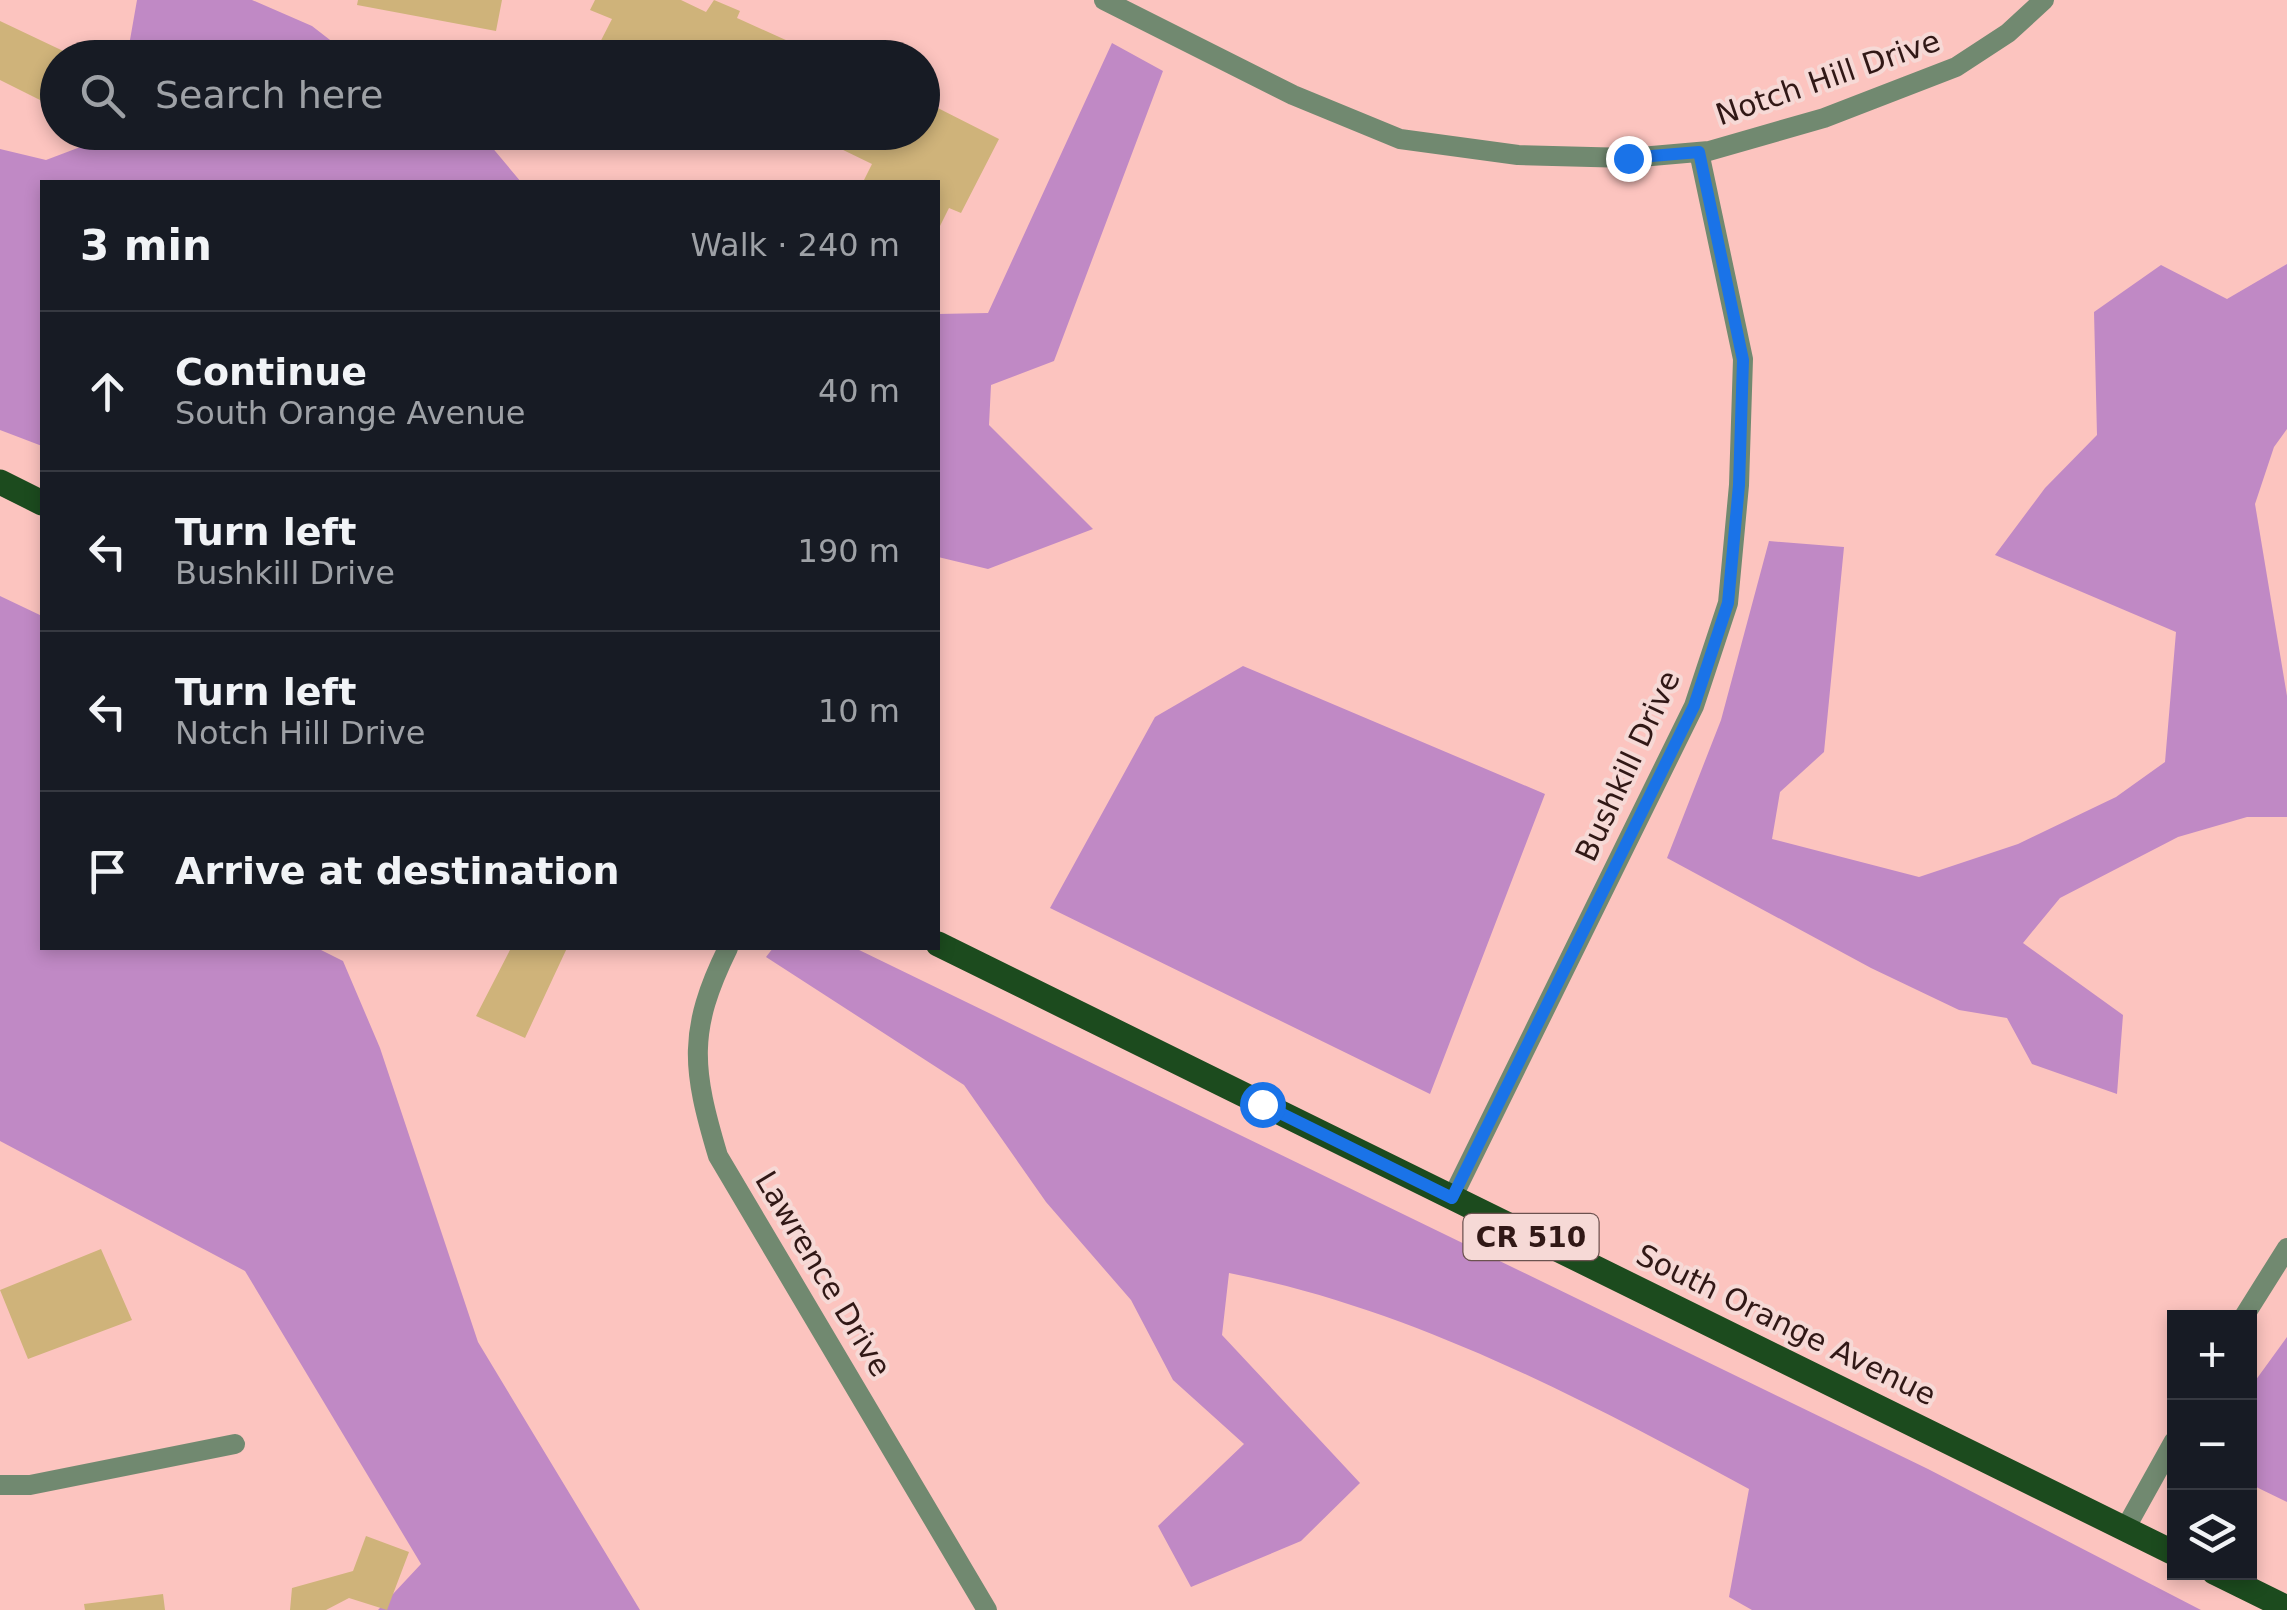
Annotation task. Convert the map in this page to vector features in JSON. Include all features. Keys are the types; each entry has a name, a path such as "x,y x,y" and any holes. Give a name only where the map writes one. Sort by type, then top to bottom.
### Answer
{"main road":[{"path":"0,482 40,502"},
{"name":"South Orange Avenue","path":"940,945 2167,1550"},
{"path":"2230,1580 2287,1608"}],"street":[{"name":"Notch Hill Drive","path":"1104,0 1294,95 1400,140 1518,154 1628,158 1699,152 1824,118 1956,67 2008,34 2044,0"},
{"name":"Bushkill Drive","path":"1452,1198 1694,706 1728,603 1739,485 1743,360 1699,152"},
{"name":"Lawrence Drive","path":"727,950 712,981 696,1036 698,1091 718,1156 987,1610"},
{"path":"2249,1310 2287,1248"},
{"path":"0,1485 30,1485 236,1444"},
{"path":"2126,1529 2167,1454"}],"shaded area":[{"path":"137,0 252,0 312,26 330,40 130,40"},
{"path":"1112,43 1163,71 1054,361 991,385 989,425 1093,529 988,569 940,557 940,314 988,313"},
{"path":"0,149 46,160 72,150 494,150 519,180 40,180 40,445 0,430"},
{"path":"2287,264 2287,429 2274,447 2255,504 2287,696 2287,817 2247,817 2178,837 2060,898 2023,943 2123,1015 2117,1094 2032,1064 2007,1018 1959,1010 1871,968 1667,858 1721,720 1769,541 1844,547 1824,752 1780,792 1772,839 1919,877 2018,844 2116,797 2165,762 2176,632 1995,555 2045,488 2097,435 2094,312 2161,265 2227,299"},
{"path":"0,596 40,615 40,950 321,950 343,961 380,1048 478,1342 640,1610 378,1610 421,1564 245,1271 0,1141"},
{"path":"1243,666 1545,794 1430,1094 1050,908 1155,717"},
{"path":"771,950 859,950 1928,1469 2201,1610 1752,1610 1729,1597 1749,1489 1497,1361 1365,1309 1229,1273 1222,1335 1360,1483 1301,1541 1191,1587 1158,1526 1244,1444 1173,1380 1131,1300 1046,1202 964,1085 766,957"},
{"path":"2287,1337 2287,1502 2257,1487 2257,1378"}],"building":[{"path":"358,0 502,0 496,31 357,5"},
{"path":"595,0 681,0 706,12 714,0 740,11 737,18 786,40 601,40 612,19 590,10"},
{"path":"0,21 40,40 40,100 0,80"},
{"path":"940,109 999,139 961,213 949,208 940,226 940,180 864,180 872,164 843,150 940,150"},
{"path":"510,950 566,950 525,1038 476,1016"},
{"path":"101,1249 132,1320 28,1359 0,1290"},
{"path":"366,1536 409,1552 387,1610 349,1598 326,1610 290,1610 292,1588 353,1571"},
{"path":"163,1594 165,1610 85,1610 84,1604"}],"route":[{"path":"1262,1104 1452,1198 1694,706 1728,603 1739,485 1743,360 1699,152 1628,158"}]}
